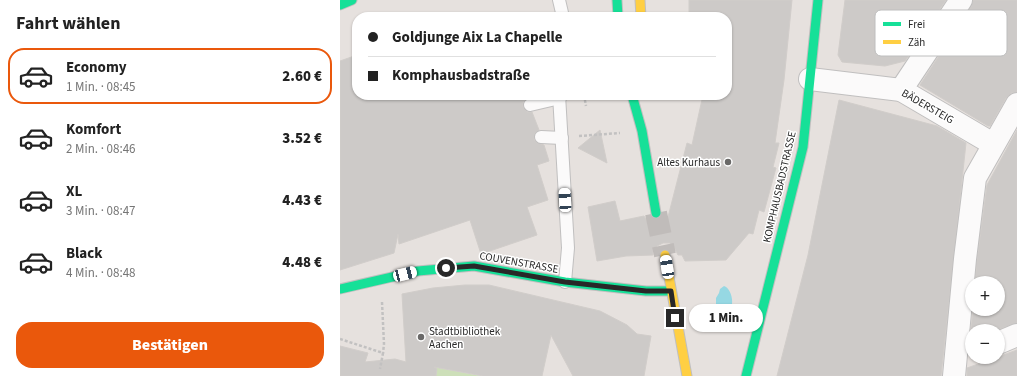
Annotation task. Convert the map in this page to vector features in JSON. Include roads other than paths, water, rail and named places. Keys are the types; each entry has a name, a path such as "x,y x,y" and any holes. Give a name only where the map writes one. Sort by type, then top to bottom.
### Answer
{"street":[{"path":"340,4 352,0"},
{"path":"617,0 618,12"},
{"path":"640,0 641,12"},
{"name":"KOMPHAUSBADSTRASSE","path":"746,376 803,147 818,0"},
{"path":"954,10 961,0"},
{"path":"901,90 924,56"},
{"name":"BÄDERSTEIG","path":"810,79 901,90 993,144"},
{"path":"633,100 642,131 656,213"},
{"path":"642,131 643,102"},
{"path":"954,376 964,352 965,259 975,178 1017,104"},
{"path":"665,255 687,376"},
{"name":"COUVENSTRASSE","path":"340,289 418,271 474,266 565,282 646,291 671,291"},
{"path":"1005,340 1017,335"}],"lane":[{"path":"559,0 562,12"},
{"path":"530,106 549,100"},
{"path":"559,100 568,248 565,282"},
{"path":"541,137 562,138"}],"water":[{"path":"724,286 731,294 735,314 730,323 723,324 714,319 712,309 716,304 716,298 720,289"}],"tunnel":[{"path":"656,213 665,255"}],"place":[{"name":"Altes Kurhaus","path":"728,162"},
{"name":"Stadtbibliothek Aachen","path":"421,337"}]}
